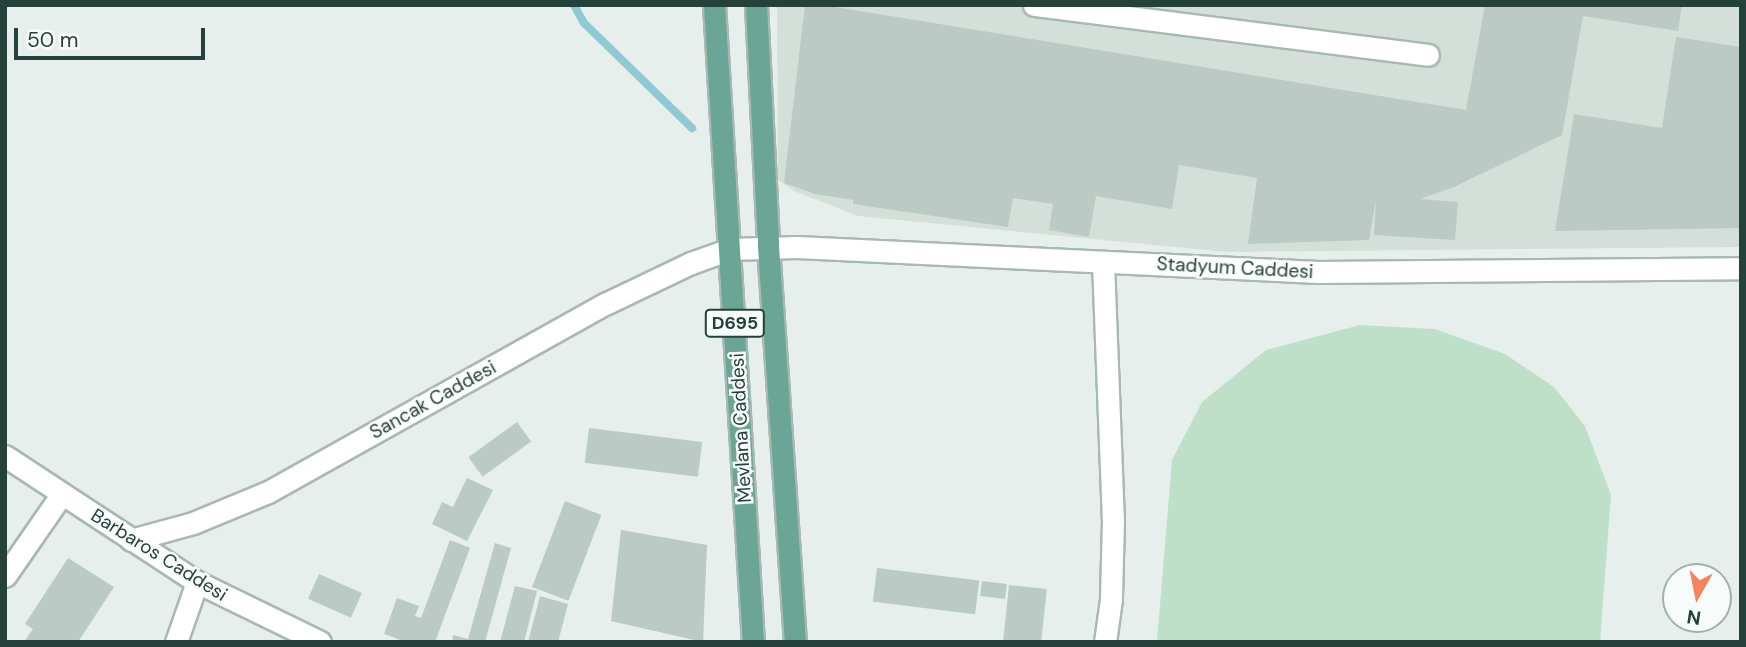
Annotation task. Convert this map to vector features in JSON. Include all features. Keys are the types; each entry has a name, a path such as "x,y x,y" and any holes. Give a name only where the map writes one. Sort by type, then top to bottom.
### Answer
{"main road":[{"name":"Mevlana Caddesi","path":"714,5 753,642"},
{"name":"Mevlana Caddesi","path":"756,5 768,246 795,642"}],"street":[{"path":"1034,5 1428,55"},
{"name":"Stadyum Caddesi","path":"730,249 768,246 1318,272 1741,268"},
{"name":"Sancak Caddesi","path":"131,540 193,523 268,492 605,304 691,263 730,249"},
{"path":"1103,262 1113,520 1111,599 1105,642"},
{"name":"Barbaros Caddesi","path":"5,456 197,582 320,642"},
{"path":"5,576 61,495"},
{"path":"176,642 197,582"}],"shaded area":[{"path":"777,5 1741,5 1741,247 1227,252 858,216 794,191 778,180"}],"green space":[{"path":"1360,325 1435,329 1505,354 1554,387 1585,426 1611,495 1600,642 1157,642 1172,460 1202,402 1266,350"}],"building":[{"path":"805,5 823,5 1466,110 1485,5 1682,5 1678,31 1583,16 1562,135 1454,187 1420,199 1458,202 1455,240 1374,235 1376,200 1369,240 1248,244 1257,178 1179,165 1172,209 1096,196 1089,237 1049,230 1053,204 1013,198 1008,227 853,204 853,200 815,194 784,183"},
{"path":"1676,37 1741,47 1741,228 1555,231 1574,114 1662,128"},
{"path":"517,422 531,441 483,477 468,457"},
{"path":"589,428 702,442 698,477 585,463"},
{"path":"467,478 493,490 467,541 432,524 442,502 453,507"},
{"path":"565,501 601,515 568,601 532,587"},
{"path":"621,530 707,545 703,642 611,621"},
{"path":"450,540 470,548 435,642 406,642 384,634 397,598 419,606 415,616 421,618"},
{"path":"495,543 511,548 485,642 452,642 453,635 468,639"},
{"path":"68,558 114,587 78,642 24,642 33,629 25,624"},
{"path":"877,568 979,581 975,614 873,602"},
{"path":"319,574 362,593 351,618 308,599"},
{"path":"982,581 1007,584 1005,599 980,596"},
{"path":"1009,585 1047,589 1041,642 1003,642"},
{"path":"515,586 537,591 524,642 500,642"},
{"path":"540,596 568,604 558,642 528,642"}],"waterway":[{"path":"574,5 584,23 692,128"}]}
